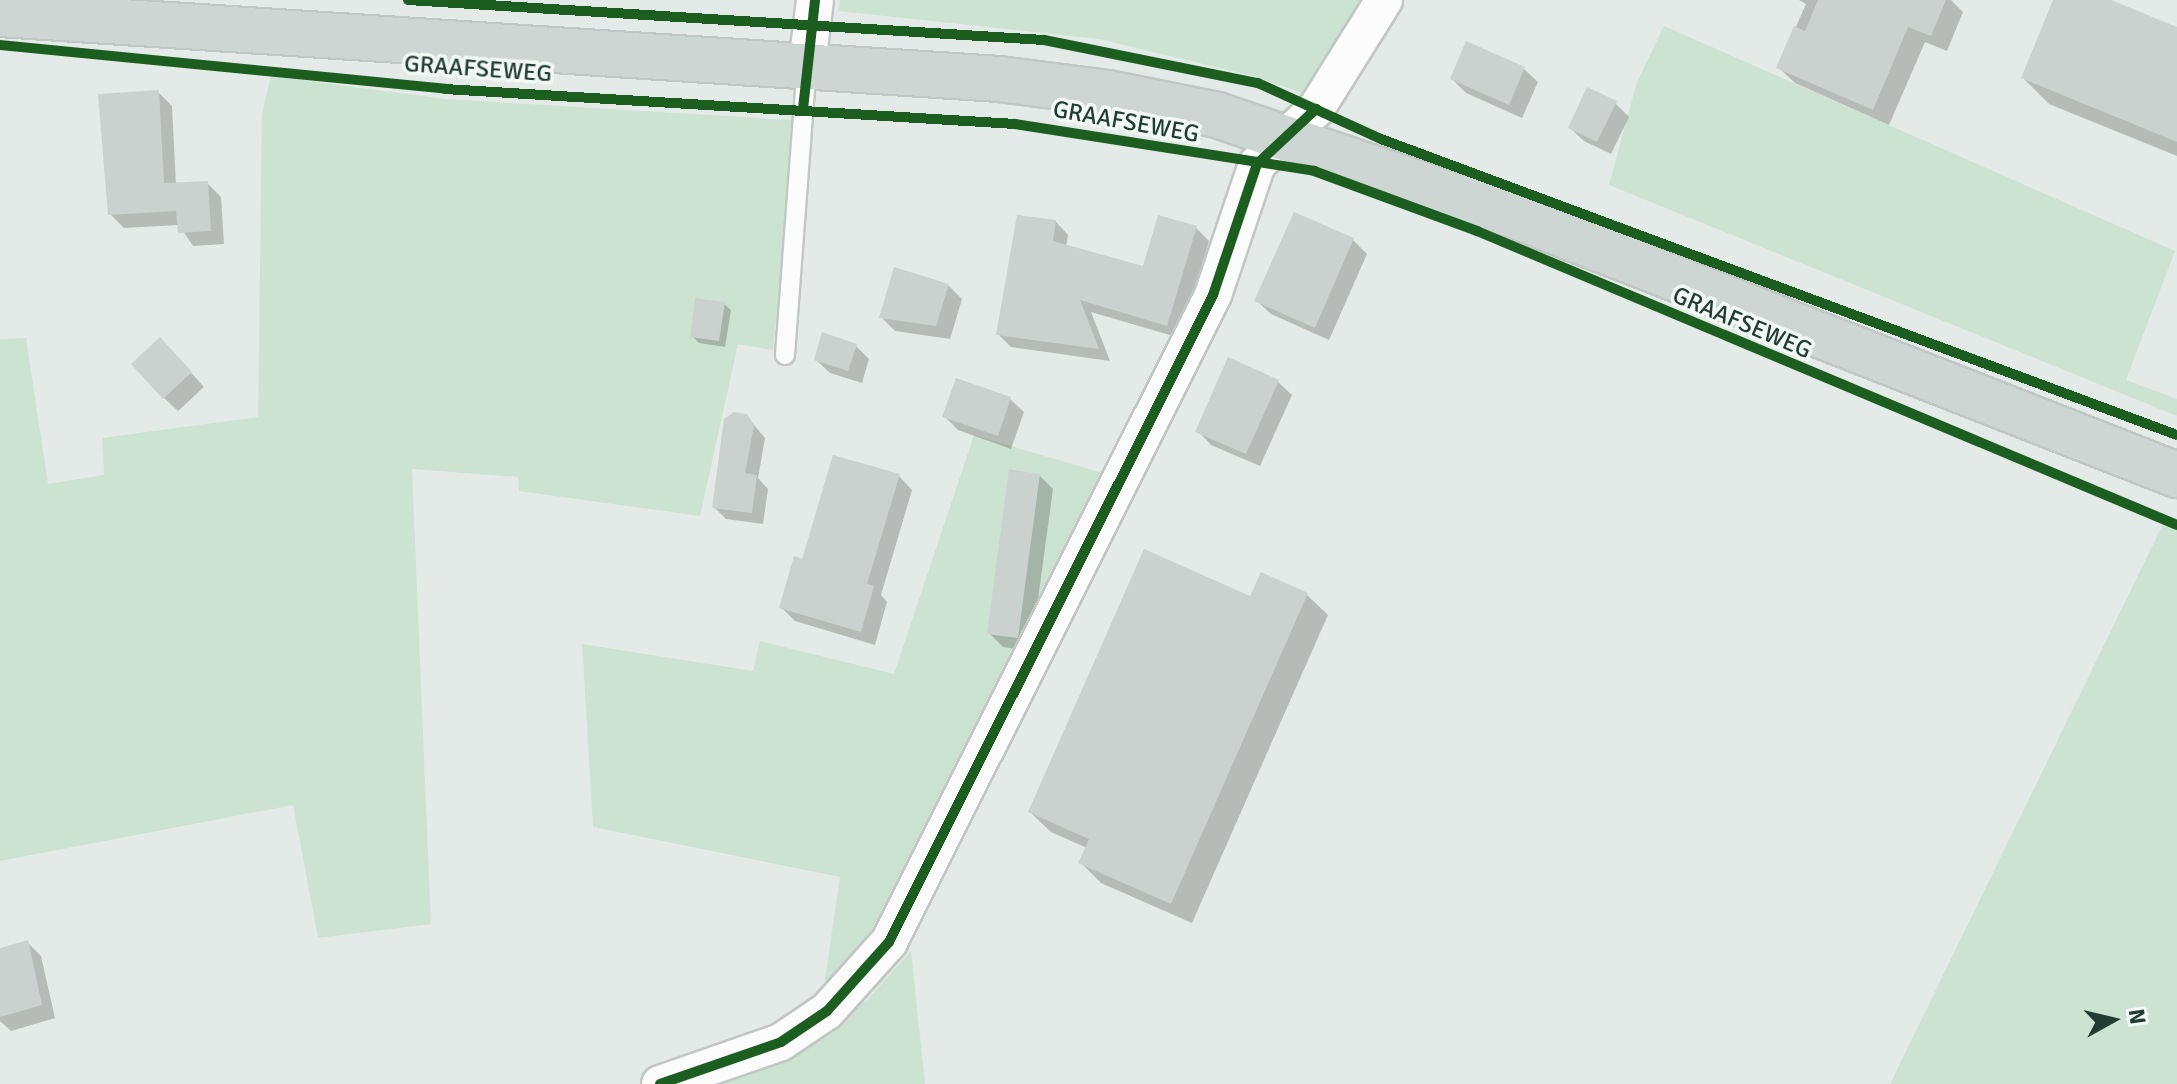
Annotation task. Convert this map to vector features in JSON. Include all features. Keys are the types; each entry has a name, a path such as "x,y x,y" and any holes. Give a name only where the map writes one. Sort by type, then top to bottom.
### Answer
{"main road":[{"name":"GRAAFSEWEG","path":"0,14 807,65 1108,93 1289,136 1546,228 2177,475"}],"street":[{"path":"807,65 815,0"},
{"path":"660,1084 781,1042 827,1011 889,942 1213,295 1257,164 1316,109 1384,0"}],"lane":[{"path":"785,355 807,65"}],"green space":[{"path":"840,0 1366,0 1307,95 1257,77 1099,39 838,11"},
{"path":"1664,26 2175,251 2126,380 2177,399 2177,416 1609,185 1637,82"},
{"path":"271,76 445,99 791,120 793,155 773,350 738,344 700,516 519,491 518,477 412,469 431,924 318,938 293,805 0,861 0,339 26,338 48,484 104,475 102,438 258,417 262,114"},
{"path":"974,435 1106,474 894,898 863,946 824,986 840,877 593,827 582,644 753,671 760,641 894,674"},
{"path":"2163,524 2177,529 2177,1084 1890,1084"},
{"path":"911,951 925,1084 684,1084 814,1042 868,999"}],"building":[{"path":"1818,0 1946,0 1931,36 1908,27 1873,110 1776,68 1794,26 1805,31"},
{"path":"2053,0 2111,0 2177,27 2177,142 2021,78"},
{"path":"1466,41 1525,67 1509,105 1450,79"},
{"path":"1587,87 1617,101 1597,142 1568,128"},
{"path":"159,90 164,183 208,181 211,231 178,233 176,211 108,215 98,94"},
{"path":"1294,212 1354,238 1315,328 1254,301"},
{"path":"1017,215 1056,220 1053,241 1143,266 1158,215 1197,226 1167,326 1080,300 1099,349 996,335"},
{"path":"894,267 949,284 936,326 879,318"},
{"path":"695,298 725,302 719,341 690,337"},
{"path":"822,332 857,344 848,371 814,360"},
{"path":"160,337 192,372 163,399 131,364"},
{"path":"1228,357 1279,380 1246,454 1195,432"},
{"path":"956,378 1011,397 998,436 942,417"},
{"path":"734,412 747,414 754,425 745,473 757,475 752,513 712,508 724,419"},
{"path":"833,455 900,474 867,584 874,586 861,632 779,608 794,556 802,559"},
{"path":"1009,469 1040,474 1018,638 987,634"},
{"path":"1144,549 1250,596 1261,572 1308,593 1171,904 1078,863 1089,839 1028,812"},
{"path":"28,940 42,1005 0,1017 0,948"}],"cycle path":[{"path":"408,0 1044,40 1258,83 1381,139 2177,435"},
{"path":"803,109 815,0"},
{"path":"0,45 445,89 1015,124 1314,171 1477,231 2177,525"},
{"path":"660,1084 781,1042 827,1011 889,942 1213,295 1257,164 1316,109"}]}
